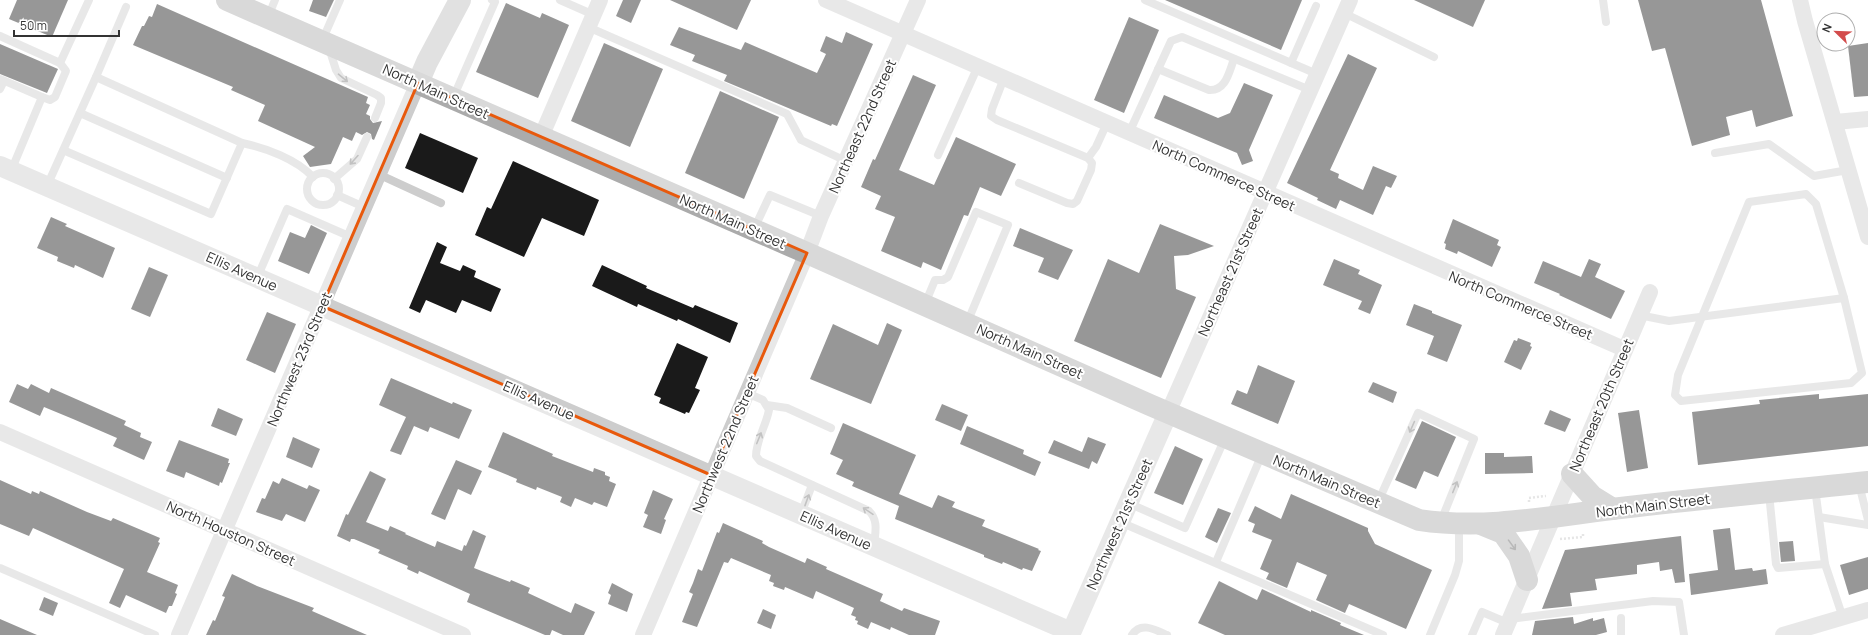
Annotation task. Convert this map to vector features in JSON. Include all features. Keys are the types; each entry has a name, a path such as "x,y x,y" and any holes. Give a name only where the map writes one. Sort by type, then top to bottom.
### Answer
{"main road":[{"name":"North Main Street","path":"227,0 271,9 325,42 1168,413 1226,436 1419,520 1450,524 1481,524 1553,518 1613,509 1863,482"},
{"path":"418,83 426,62 460,0"},
{"path":"1572,474 1592,496 1613,509"},
{"path":"1481,524 1503,533 1519,556 1527,580"}],"street":[{"path":"541,137 600,0"},
{"name":"North Commerce Street","path":"826,0 843,3 903,33 1004,78 1264,193 1624,349"},
{"name":"Northeast 22nd Street","path":"807,253 846,161 918,0"},
{"path":"1800,0 1868,238"},
{"name":"Northeast 21st Street","path":"1168,413 1347,6"},
{"name":"Northwest 23rd Street","path":"179,635 418,83"},
{"path":"1835,122 1868,119"},
{"name":"Ellis Avenue","path":"6,168 1073,634"},
{"name":"Northwest 22nd Street","path":"643,635 807,253"},
{"name":"Northeast 20th Street","path":"1507,626 1624,349 1650,292"},
{"name":"Northwest 21st Street","path":"1073,634 1128,503 1168,413"},
{"name":"North Houston Street","path":"0,432 462,635"},
{"path":"1789,634 1868,610"}],"lane":[{"path":"60,63 88,0"},
{"path":"340,0 325,42 336,70 341,78 381,98 381,103 375,118"},
{"path":"453,98 495,2 492,0"},
{"path":"560,0 591,21 787,114 801,140 846,161"},
{"path":"1145,0 1317,74"},
{"path":"1603,0 1606,22"},
{"path":"1291,63 1316,6"},
{"path":"1347,6 1434,57"},
{"path":"47,186 126,7"},
{"path":"0,36 60,63 66,71 55,97 50,100 2,80 0,89"},
{"path":"1129,133 1171,41 1182,37 1310,90"},
{"path":"1158,69 1209,90 1215,90 1221,87 1225,82 1234,59"},
{"path":"938,156 978,66"},
{"path":"96,77 242,143 255,145 302,166 313,177"},
{"path":"1004,78 992,109 991,116 1088,158 1092,163 1091,170 1077,201 1073,204 1067,203 1019,183"},
{"path":"6,168 42,97"},
{"path":"80,113 227,178"},
{"path":"1088,158 1096,147 1107,123"},
{"path":"334,179 357,159 367,137"},
{"path":"63,150 211,214 242,143"},
{"path":"1715,153 1769,144 1814,176 1848,170"},
{"path":"324,173 334,179 338,186 337,195 330,203 325,205 315,203 311,199 307,189 308,184 313,177 324,173"},
{"path":"378,174 441,203"},
{"path":"1806,194 1816,204 1865,374 1851,383 1681,401 1675,395 1678,375 1701,317 1749,202 1806,194"},
{"path":"337,195 364,207"},
{"path":"754,230 770,195 822,216"},
{"path":"257,278 287,209 351,237"},
{"path":"924,305 935,280 943,280 948,277 976,212 1008,225 966,323"},
{"path":"1639,315 1668,321 1844,298"},
{"path":"747,393 763,400 769,410 756,447 756,456 760,461 869,511 874,516 876,524 874,546"},
{"path":"767,405 787,408 831,428"},
{"path":"1378,503 1418,413 1474,439 1450,524 1459,561 1455,575 1430,635"},
{"path":"1128,503 1185,528 1226,436"},
{"path":"1216,562 1263,453"},
{"path":"1863,482 1868,520"},
{"path":"801,514 812,485"},
{"path":"1815,487 1825,564 1843,618"},
{"path":"1769,492 1776,564 1778,568 1825,564"},
{"path":"1819,517 1868,525"},
{"path":"1120,522 1383,635"},
{"path":"0,568 154,635"},
{"path":"1472,635 1482,612 1507,626 1652,601 1679,602 1684,635"},
{"path":"1621,618 1621,635"},
{"path":"1132,635 1134,631 1141,627 1150,627 1167,635"}],"path":[{"path":"1529,502 1529,498 1549,496"},
{"path":"1554,542 1560,539 1583,536 1583,534"}],"highlighted area":[{"path":"418,83 807,253 711,475 322,306"}],"building":[{"path":"17,0 68,0 52,37 9,19"},
{"path":"313,0 334,0 326,17 309,11"},
{"path":"623,0 641,0 631,23 616,16"},
{"path":"670,0 751,0 737,30"},
{"path":"1165,0 1302,0 1281,50"},
{"path":"1414,0 1485,0 1473,27"},
{"path":"1638,0 1761,0 1793,116 1756,127 1752,110 1726,117 1730,135 1692,146 1665,48 1652,51"},
{"path":"506,3 540,18 542,13 569,25 538,98 476,72"},
{"path":"157,4 368,97 366,103 370,105 366,114 370,116 373,123 382,121 374,140 372,139 371,134 367,132 362,135 356,132 352,141 343,137 331,164 310,167 303,156 315,147 258,121 265,105 231,90 233,87 133,45 142,26 144,26 149,16 152,17"},
{"path":"1129,17 1159,30 1124,113 1094,100"},
{"path":"679,27 741,50 745,42 817,73 826,54 820,51 826,36 842,43 846,32 873,44 837,126 832,124 831,126 724,81 727,75 692,61 695,55 670,45"},
{"path":"604,43 663,69 630,147 571,121"},
{"path":"1868,43 1868,96 1854,97 1849,52 1856,52 1856,45"},
{"path":"0,44 58,69 47,93 0,74"},
{"path":"1348,54 1377,68 1330,170 1339,174 1338,178 1363,190 1373,166 1397,176 1391,188 1386,186 1373,215 1340,200 1336,209 1317,200 1318,198 1287,183"},
{"path":"913,75 936,85 899,170 934,185 956,137 1016,164 1001,196 980,187 968,216 964,215 941,270 923,262 921,268 881,251 895,217 875,209 881,196 861,187 873,159 875,160"},
{"path":"1244,83 1273,95 1249,150 1253,161 1242,165 1237,153 1154,118 1164,95 1218,118 1230,113"},
{"path":"720,91 779,117 744,199 685,173"},
{"path":"420,133 478,158 463,193 405,168"},
{"path":"513,161 599,200 584,236 542,218 524,257 475,235 487,207 491,209"},
{"path":"51,217 67,224 65,226 115,248 103,278 75,265 74,268 57,261 58,257 37,248"},
{"path":"1453,219 1499,240 1497,245 1501,247 1492,267 1458,251 1457,254 1445,249 1446,244 1444,243"},
{"path":"1160,224 1214,246 1188,255 1174,256 1176,289 1196,297 1161,378 1074,341 1108,259 1139,273"},
{"path":"311,225 327,233 309,274 278,261 290,232 305,238"},
{"path":"1020,228 1073,250 1058,280 1038,272 1044,258 1013,246"},
{"path":"437,242 447,247 440,263 460,271 463,265 476,271 474,277 501,289 491,312 462,300 456,313 426,300 420,313 409,308"},
{"path":"1334,259 1360,270 1358,274 1382,285 1370,314 1358,309 1362,301 1323,285"},
{"path":"1589,259 1601,264 1595,277 1625,291 1611,319 1534,283 1543,261 1581,277"},
{"path":"602,265 647,286 646,288 693,308 695,305 738,323 730,343 678,319 677,321 638,304 637,307 592,286"},
{"path":"149,267 168,275 150,317 131,309"},
{"path":"1414,304 1462,325 1447,362 1427,354 1434,336 1406,325"},
{"path":"267,312 296,324 275,373 246,360"},
{"path":"887,323 902,330 871,404 810,379 833,324 878,345"},
{"path":"1518,338 1531,343 1530,346 1532,347 1521,370 1504,362 1514,340 1517,341"},
{"path":"677,343 708,357 695,388 700,390 689,413 686,412 685,414 659,403 661,398 654,395"},
{"path":"1258,365 1295,381 1278,424 1231,404 1237,390 1247,394"},
{"path":"391,378 452,404 453,402 472,410 459,439 430,427 428,432 414,426 401,455 390,451 406,417 379,405"},
{"path":"1373,382 1397,392 1393,403 1368,392"},
{"path":"17,384 28,389 31,384 49,393 51,388 126,421 124,425 141,433 140,437 152,442 144,460 113,446 117,438 73,419 44,407 40,416 9,402"},
{"path":"1819,394 1819,399 1868,394 1868,446 1698,465 1692,412 1760,404 1759,400"},
{"path":"942,404 968,415 961,431 935,420"},
{"path":"218,408 243,419 236,436 211,426"},
{"path":"1550,410 1571,419 1565,432 1544,424"},
{"path":"1639,410 1648,468 1627,472 1618,413"},
{"path":"1422,421 1456,437 1438,477 1424,471 1416,489 1395,480"},
{"path":"843,423 916,455 899,494 932,508 938,495 955,502 952,507 985,520 982,526 1039,549 1038,550 1041,551 1032,571 1023,568 1022,570 1003,562 1002,564 984,557 984,555 895,519 899,506 852,486 854,482 836,474 843,460 830,454"},
{"path":"967,426 1024,450 1023,454 1041,462 1035,476 960,444"},
{"path":"503,432 553,454 552,456 593,472 594,468 605,472 605,475 610,477 609,481 616,484 607,507 594,502 592,505 575,498 571,507 560,502 562,497 537,487 536,490 516,482 517,479 488,467"},
{"path":"293,437 320,449 312,468 286,457"},
{"path":"1088,437 1106,444 1097,464 1092,461 1089,469 1048,453 1054,440 1082,452"},
{"path":"179,440 229,459 228,463 230,463 222,483 220,482 219,486 186,472 184,478 166,471"},
{"path":"1175,446 1203,459 1183,505 1154,493"},
{"path":"1485,453 1504,453 1504,457 1532,456 1533,473 1485,474"},
{"path":"456,460 482,471 471,495 458,489 445,520 431,514"},
{"path":"370,471 386,479 366,522 388,531 390,526 435,547 437,541 462,551 464,545 466,546 473,530 486,536 474,568 530,588 528,593 571,613 575,603 595,612 584,635 563,635 552,630 550,635 545,635 467,602 470,594 419,571 418,574 407,569 408,566 378,553 380,550 354,539 351,539 350,542 337,536 346,514 348,515"},
{"path":"282,478 307,489 309,485 320,490 305,522 286,514 282,521 256,512 262,498 265,499 273,481 279,484"},
{"path":"0,480 31,494 32,491 39,494 40,491 87,512 111,521 113,518 160,538 158,542 160,543 147,572 178,585 175,593 177,594 172,606 169,606 166,613 126,595 120,608 109,603 124,569 33,528 29,536 0,524"},
{"path":"653,490 673,499 664,519 666,520 661,534 643,527 648,515 644,513"},
{"path":"1291,494 1368,528 1368,531 1375,544 1432,570 1406,629 1349,604 1345,613 1316,600 1327,575 1297,562 1287,588 1266,579 1269,573 1260,569 1272,540 1252,532 1255,524 1248,521 1255,506 1281,519"},
{"path":"1218,508 1231,513 1217,543 1205,537"},
{"path":"723,523 763,541 762,543 769,547 805,563 807,558 827,567 826,569 883,594 880,601 902,611 904,608 940,621 935,635 909,635 891,627 890,630 871,622 868,629 857,624 858,621 855,620 856,617 851,615 854,608 816,591 813,599 785,587 784,590 773,586 774,583 769,581 771,575 731,558 728,563 724,562 697,627 682,622 693,594 689,592 698,569 702,571 717,532 719,533"},
{"path":"1730,528 1735,570 1752,568 1753,571 1766,569 1768,584 1691,595 1689,574 1718,570 1713,530"},
{"path":"1681,536 1685,582 1675,583 1672,569 1660,571 1659,562 1637,565 1637,574 1595,579 1597,590 1570,593 1572,606 1542,609 1565,550"},
{"path":"1793,541 1795,561 1781,562 1779,542"},
{"path":"1868,557 1868,589 1849,595 1840,565"},
{"path":"232,574 257,586 314,608 312,611 367,635 206,635 213,620 215,621 225,597 222,596"},
{"path":"1219,581 1257,600 1262,589 1311,612 1311,610 1341,623 1340,625 1364,635 1225,635 1198,623"},
{"path":"612,583 633,594 627,612 608,604 611,595 608,593"},
{"path":"44,597 58,603 53,616 39,610"},
{"path":"763,609 776,615 771,629 757,623"},
{"path":"1573,617 1574,624 1593,618 1593,621 1604,618 1607,632 1596,635 1532,635 1535,621"},
{"path":"0,619 37,635 0,635"}]}
